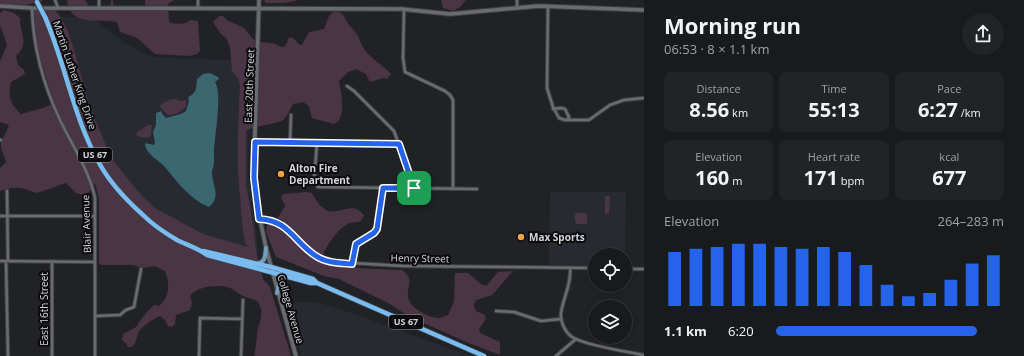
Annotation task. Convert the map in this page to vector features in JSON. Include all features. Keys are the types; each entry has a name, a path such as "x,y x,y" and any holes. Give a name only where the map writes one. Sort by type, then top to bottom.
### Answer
{"highway":[{"name":"Martin Luther King Drive","path":"36,1 45,17 53,37 85,131 103,170 119,192 144,216 171,236 201,251"},
{"name":"US 67","path":"201,251 256,264 288,276 311,283 317,283"},
{"name":"US 67","path":"201,251 207,255 313,279 317,283 484,356"}],"main road":[{"path":"256,264 265,260 266,248"},
{"path":"277,293 280,281 288,276"}],"street":[{"path":"55,0 58,8"},
{"path":"99,0 99,8"},
{"path":"198,0 198,8"},
{"name":"East 20th Street","path":"259,0 254,178 259,219 272,270"},
{"path":"517,0 517,8"},
{"path":"0,6 32,8 404,9 450,14 477,13 548,6 644,10"},
{"path":"548,6 547,88 553,109 559,118 567,120 588,120 610,105 624,100 644,98"},
{"name":"Blair Avenue","path":"32,8 33,34 39,64 49,94 91,184 95,198 95,356"},
{"path":"404,9 403,67 407,74 442,89 451,96 453,105 453,188"},
{"path":"347,86 392,128 414,188"},
{"path":"553,109 565,109 569,117 567,120"},
{"path":"290,142 291,115"},
{"path":"255,142 399,144"},
{"path":"317,144 314,181 316,186 327,188 477,189"},
{"path":"352,264 356,244 374,233 377,229 383,188"},
{"path":"8,192 8,356"},
{"path":"0,216 95,216"},
{"name":"Henry Street","path":"259,219 270,220 285,226 312,253 320,258 334,262 352,264 463,267 588,268"},
{"path":"0,261 95,262"},
{"name":"East 16th Street","path":"52,262 52,356"},
{"path":"570,268 570,277 561,312 561,319 567,332 576,339 644,355"},
{"path":"632,268 644,269"},
{"path":"95,316 120,315 126,310 134,307 141,269"},
{"name":"College Avenue","path":"272,270 277,293 296,356"},
{"path":"242,356 243,300"},
{"path":"496,311 514,312 541,321 561,319"},
{"path":"199,356 200,318 242,319"},
{"path":"556,356 576,339"}],"shaded area":[{"path":"0,0 42,1 25,5 0,4"},
{"path":"67,0 85,0 92,8 103,11 110,10 111,0 113,0 114,7 145,6 145,0 174,0 168,4 169,21 171,23 179,24 186,23 191,20 198,21 200,51 197,54 190,56 155,54 137,38 120,32 117,22 86,20 74,15 69,9"},
{"path":"264,0 298,0 290,2 266,3"},
{"path":"441,0 466,0 460,7 453,11 443,8"},
{"path":"4,10 14,13 20,18 23,47 16,56 18,65 24,70 25,74 11,82 10,96 14,107 21,114 43,108 54,103 38,51 33,14 34,10 54,10 58,13 68,31 89,104 111,158 141,195 155,208 203,234 248,247 245,243 242,222 238,171 240,86 238,78 232,71 230,47 226,38 220,33 213,22 219,16 223,16 230,22 244,28 255,40 283,47 290,37 302,45 309,32 324,29 329,16 334,11 343,15 348,24 357,34 367,53 391,74 387,79 383,78 370,82 366,74 356,69 348,72 339,81 342,111 339,120 334,124 312,118 309,106 303,102 293,104 283,120 246,130 246,185 256,250 263,279 270,287 291,356 254,356 261,308 256,301 241,295 230,288 220,286 203,288 193,293 190,296 192,303 190,310 176,315 175,324 172,327 168,326 165,320 160,316 142,328 138,333 132,347 128,347 122,340 123,334 136,327 154,305 159,306 163,302 168,290 168,280 165,271 155,266 142,268 133,265 101,265 99,263 99,199 95,183 90,191 84,195 76,193 66,183 37,193 21,188 12,188 0,191 0,168 6,162 1,148 1,143 9,125 0,122 0,61 7,45 0,25 0,13"},
{"path":"54,16 93,18 125,43 152,57 250,61 248,173 259,254 201,237 148,207 108,161"},
{"path":"174,99 181,101 186,100 186,107 177,113 168,115 160,105"},
{"path":"148,125 152,125 151,136 146,138 137,136 136,133"},
{"path":"550,192 626,192 625,248 588,248 588,265 549,265"},
{"path":"312,193 319,204 326,210 332,212 351,208 364,215 361,221 349,223 337,233 324,252 324,262 341,266 402,270 409,277 408,296 410,303 420,312 429,316 441,318 448,315 454,302 455,273 468,273 481,284 486,286 498,272 513,271 492,295 476,300 474,305 476,311 485,315 486,319 479,329 480,333 500,342 500,355 466,342 408,316 390,304 339,279 324,276 276,257 266,232 267,225 274,224 285,206 281,197 283,194"},
{"path":"605,196 610,196 609,214 605,214"},
{"path":"576,213 587,213 587,224 577,224 575,221"},
{"path":"287,303 320,303 346,311 470,356 301,356"}],"water":[{"path":"210,73 219,79 215,82 218,96 218,116 212,172 216,195 213,203 209,207 196,200 174,179 165,167 150,154 145,143 154,145 155,142 153,132 156,125 156,113 161,111 166,118 186,111 189,101 188,97 195,92 197,79 203,74"}],"place":[{"name":"Alton Fire Department","path":"281,174"},
{"name":"Max Sports","path":"521,237"}],"route":[{"path":"255,142 399,144 414,188 383,188 377,229 374,233 358,241 354,247 352,264 324,260 312,253 287,228 270,220 259,219 254,178 255,142"}]}
